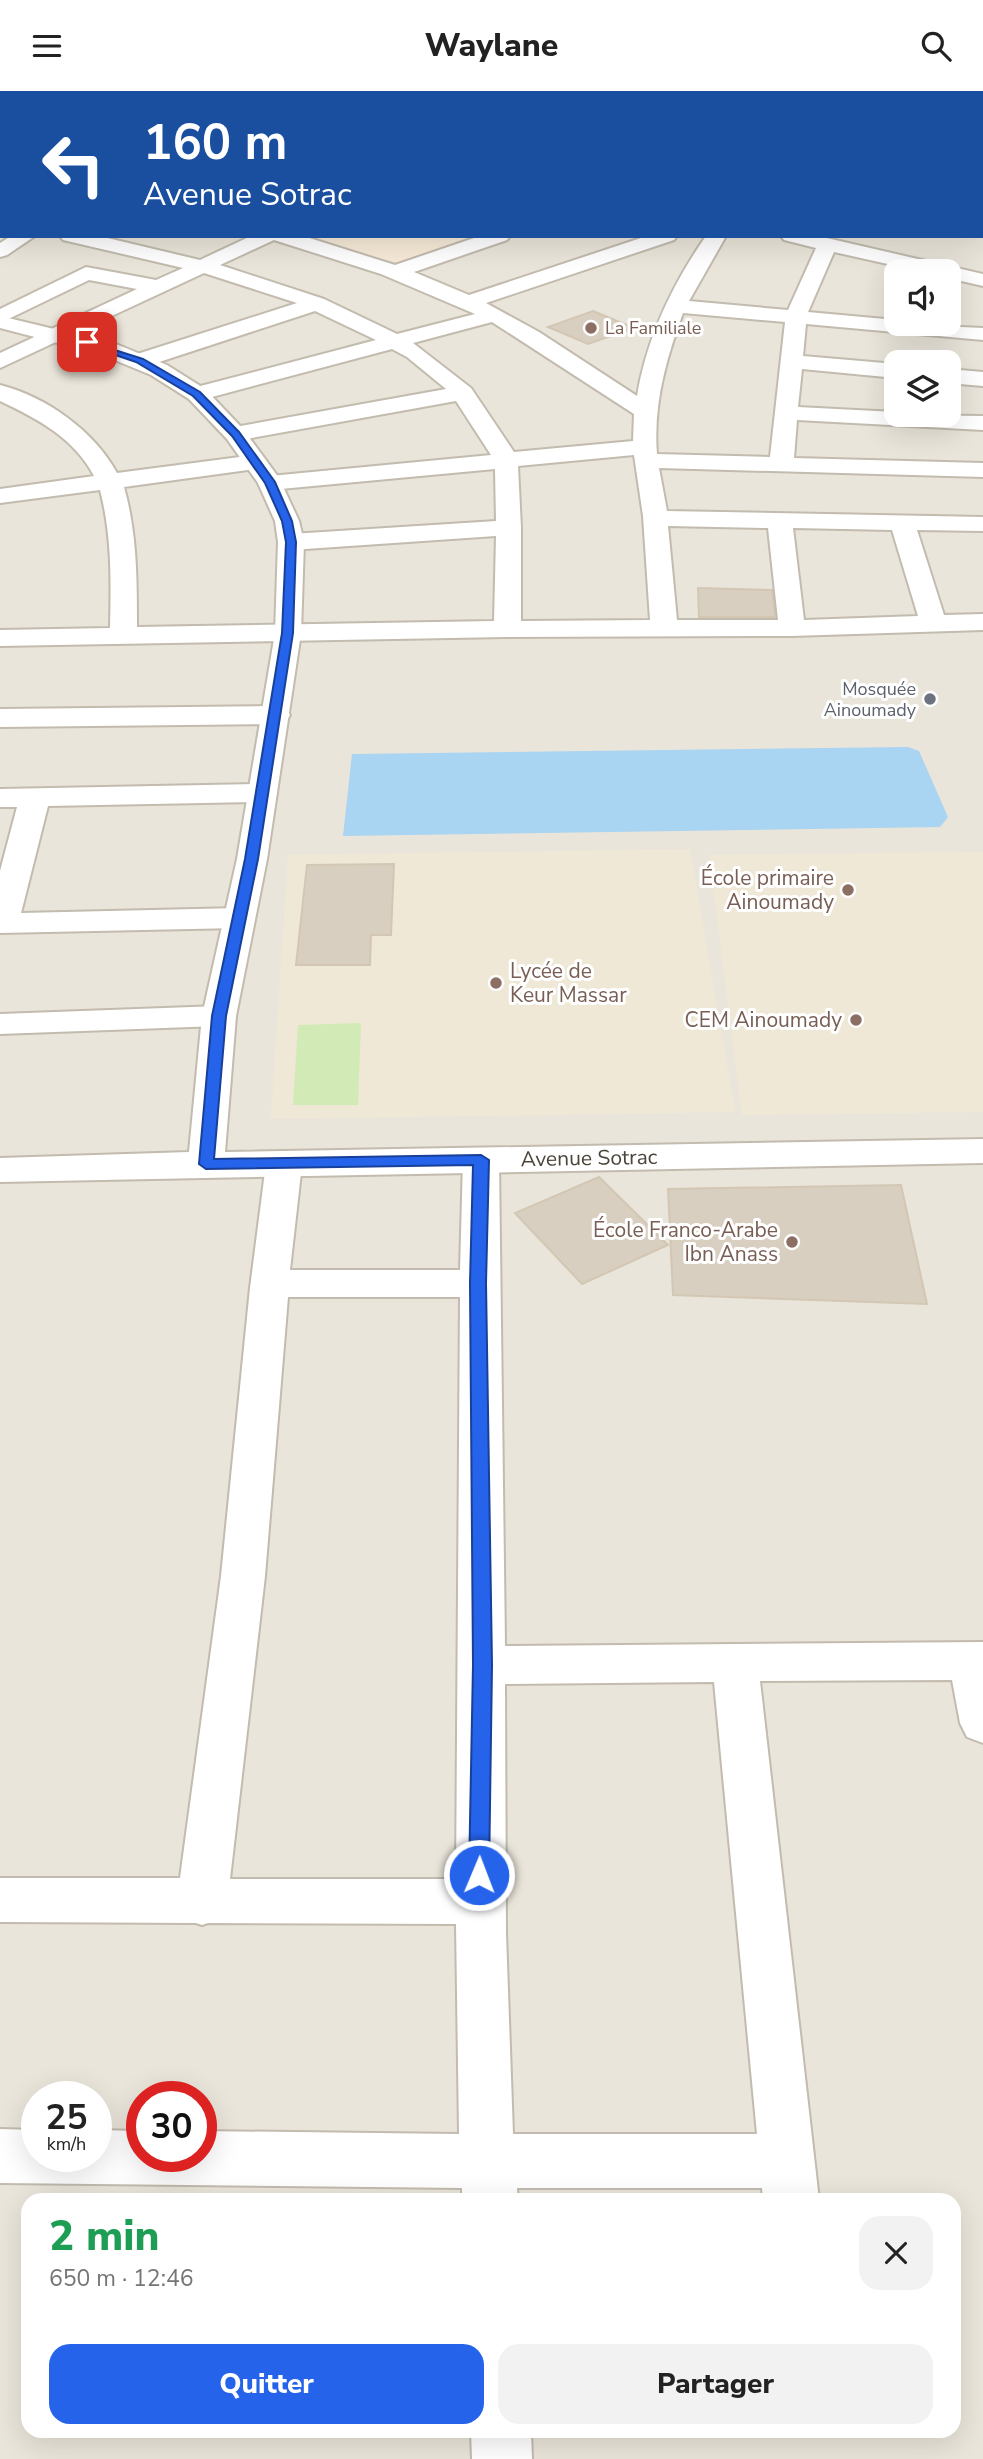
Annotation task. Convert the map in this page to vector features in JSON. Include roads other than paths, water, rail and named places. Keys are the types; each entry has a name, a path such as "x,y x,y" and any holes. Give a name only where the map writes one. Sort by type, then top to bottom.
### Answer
{"street":[{"path":"0,251 22,238"},
{"path":"79,238 204,266 278,288 317,303 396,341 430,364 463,393 481,415 506,461 509,528 508,629"},
{"path":"0,361 263,238"},
{"path":"287,238 397,271 495,315 646,412"},
{"path":"397,271 494,238"},
{"path":"468,302 661,238"},
{"path":"664,629 655,518 646,454 646,412 653,377 676,306 715,238"},
{"path":"799,238 886,259"},
{"path":"781,465 796,316 827,245"},
{"path":"0,320 86,273 159,287"},
{"path":"961,276 983,280"},
{"path":"139,361 317,303"},
{"path":"676,306 884,323"},
{"path":"197,394 495,315"},
{"path":"0,320 55,334 139,361 197,394 235,434 270,482 287,521 291,542 288,633 262,793 219,1016 206,1164"},
{"path":"961,331 983,334"},
{"path":"791,361 884,370"},
{"path":"961,377 983,379"},
{"path":"0,392 63,426 88,447 113,483 125,554 123,635"},
{"path":"235,434 463,393"},
{"path":"786,413 983,423"},
{"path":"270,482 506,461 646,454 781,465 983,470"},
{"path":"0,496 255,462"},
{"path":"655,518 983,524"},
{"path":"780,522 792,628"},
{"path":"903,524 933,623"},
{"path":"291,542 509,528"},
{"path":"0,638 508,629 792,628 983,622"},
{"path":"0,718 276,715"},
{"path":"0,798 262,793"},
{"path":"35,797 1,923 239,918"},
{"path":"0,1024 219,1016"},
{"name":"Avenue Sotrac","path":"0,1170 983,1151"},
{"path":"481,1160 478,1283 482,1665 479,1902 488,2180"},
{"path":"202,1903 243,1576 284,1164"},
{"path":"270,1284 478,1283"},
{"path":"482,1665 977,1661 983,1723"},
{"path":"0,2156 488,2180 789,2180 735,1663"},
{"path":"0,1900 202,1903 479,1902"},
{"path":"501,2438 502,2459"}],"water":[{"path":"908,747 919,751 948,817 940,827 343,836 352,754"}],"place":[{"name":"La Familiale","path":"591,328"},
{"name":"Mosquée Ainoumady","path":"930,699"},
{"name":"École primaire Ainoumady","path":"848,890"},
{"name":"Lycée de Keur Massar","path":"496,983"},
{"name":"CEM Ainoumady","path":"856,1020"},
{"name":"École Franco-Arabe Ibn Anass","path":"792,1242"}]}
